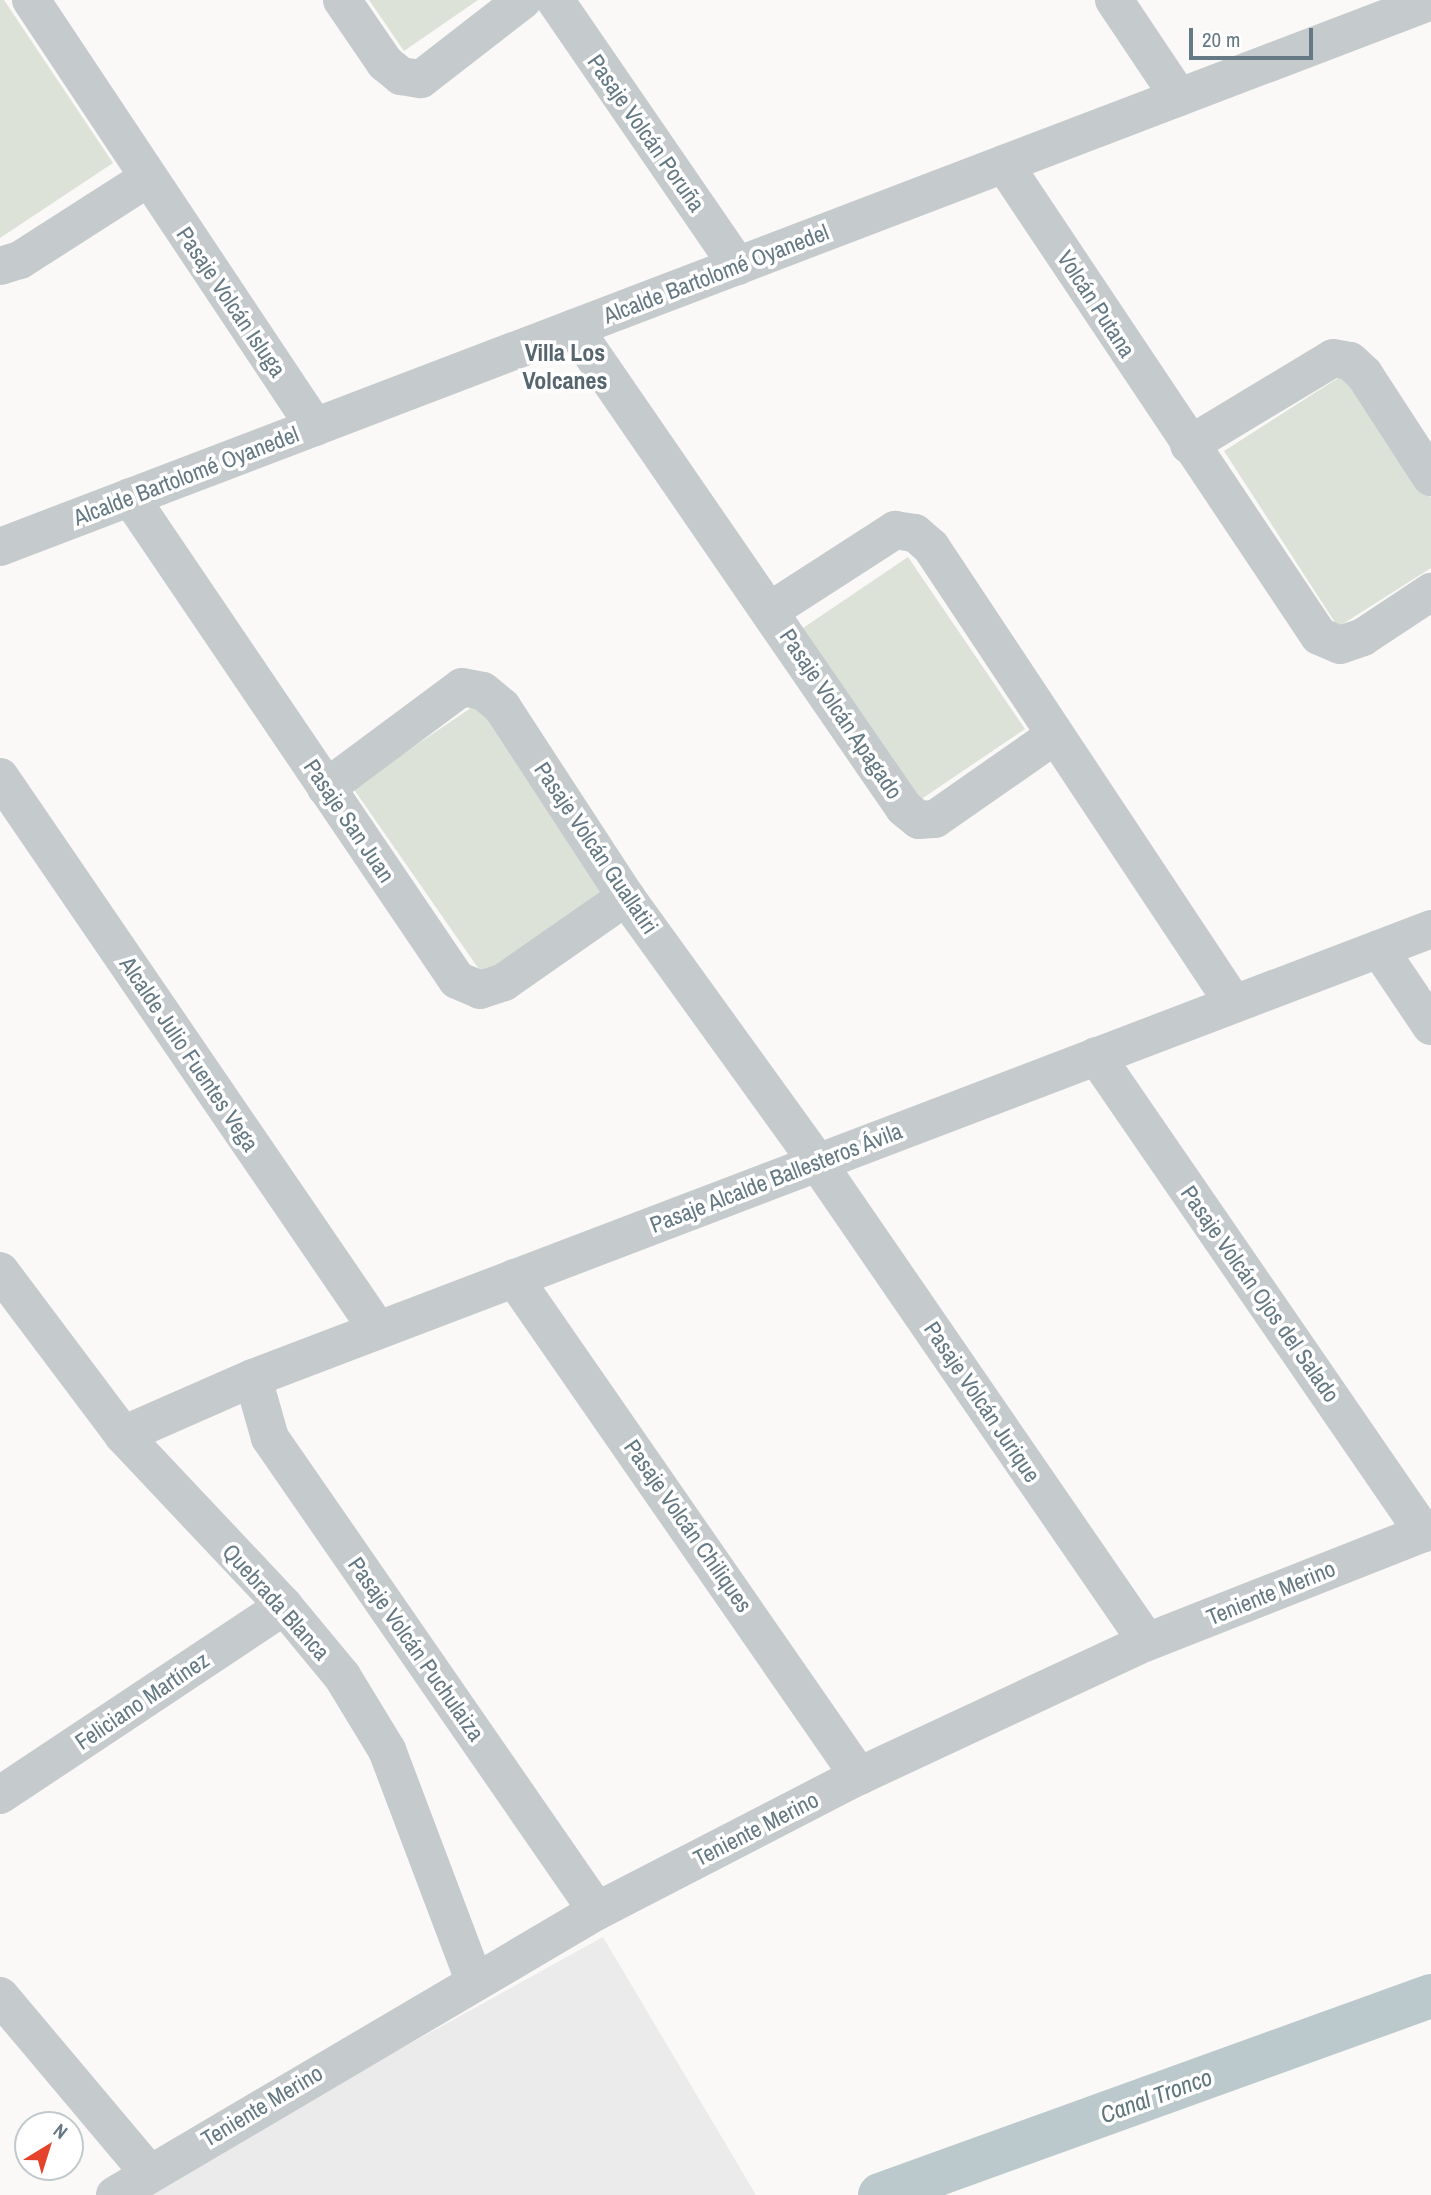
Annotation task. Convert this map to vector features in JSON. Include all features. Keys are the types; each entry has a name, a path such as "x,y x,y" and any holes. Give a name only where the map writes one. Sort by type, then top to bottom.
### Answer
{"street":[{"name":"Pasaje Volcán Isluga","path":"31,0 315,427"},
{"path":"342,0 386,63 401,76 421,79 523,0"},
{"name":"Pasaje Volcán Poruña","path":"555,0 738,266"},
{"path":"1114,0 1179,97"},
{"name":"Alcalde Bartolomé Oyanedel","path":"0,547 1431,1"},
{"name":"Volcán Putana","path":"1004,164 1189,445 1319,636 1340,645 1363,637 1431,592"},
{"path":"0,266 20,260 148,178"},
{"name":"Pasaje Volcán Apagado","path":"574,328 771,610 904,808 919,820 935,819 1055,736"},
{"path":"1189,445 1333,358 1350,361 1364,374 1431,477"},
{"name":"Pasaje San Juan","path":"130,497 457,980 480,989 504,982 626,897"},
{"name":"Pasaje Volcán Apagado","path":"771,610 895,530 915,533 931,547 1234,1004"},
{"name":"Pasaje Volcán Guallatiri","path":"326,788 462,687 483,691 502,707 626,897 817,1162"},
{"name":"Alcalde Julio Fuentes Vega","path":"0,778 378,1330"},
{"name":"Pasaje Alcalde Ballesteros Ávila","path":"123,1435 253,1378 1431,929"},
{"path":"1379,948 1431,1026"},
{"name":"Pasaje Volcán Ojos del Salado","path":"1096,1056 1428,1531"},
{"name":"Pasaje Volcán Jurique","path":"817,1162 1147,1642"},
{"name":"Quebrada Blanca","path":"0,1271 123,1435 284,1606 342,1676 387,1750 474,1980"},
{"name":"Pasaje Volcán Chiliques","path":"514,1278 859,1776"},
{"name":"Pasaje Volcán Puchulaiza","path":"253,1378 270,1438 597,1911"},
{"name":"Teniente Merino","path":"115,2195 474,1980 597,1911 859,1776 1147,1642 1428,1531"},
{"name":"Feliciano Martínez","path":"0,1796 284,1606"},
{"path":"0,1996 41,2050 149,2173"}],"shaded area":[{"path":"0,0 4,0 113,163 0,238"},
{"path":"369,0 478,0 404,51"},
{"path":"1349,371 1431,498 1431,568 1338,627 1224,451"},
{"path":"908,557 1025,729 920,800 803,628"},
{"path":"478,703 607,890 483,975 353,788"},
{"path":"603,1937 756,2195 140,2195 156,2184"}],"waterway":[{"name":"Canal Tronco","path":"880,2195 1431,1996"}],"district":[{"name":"Villa Los Volcanes","path":"565,367"}]}
